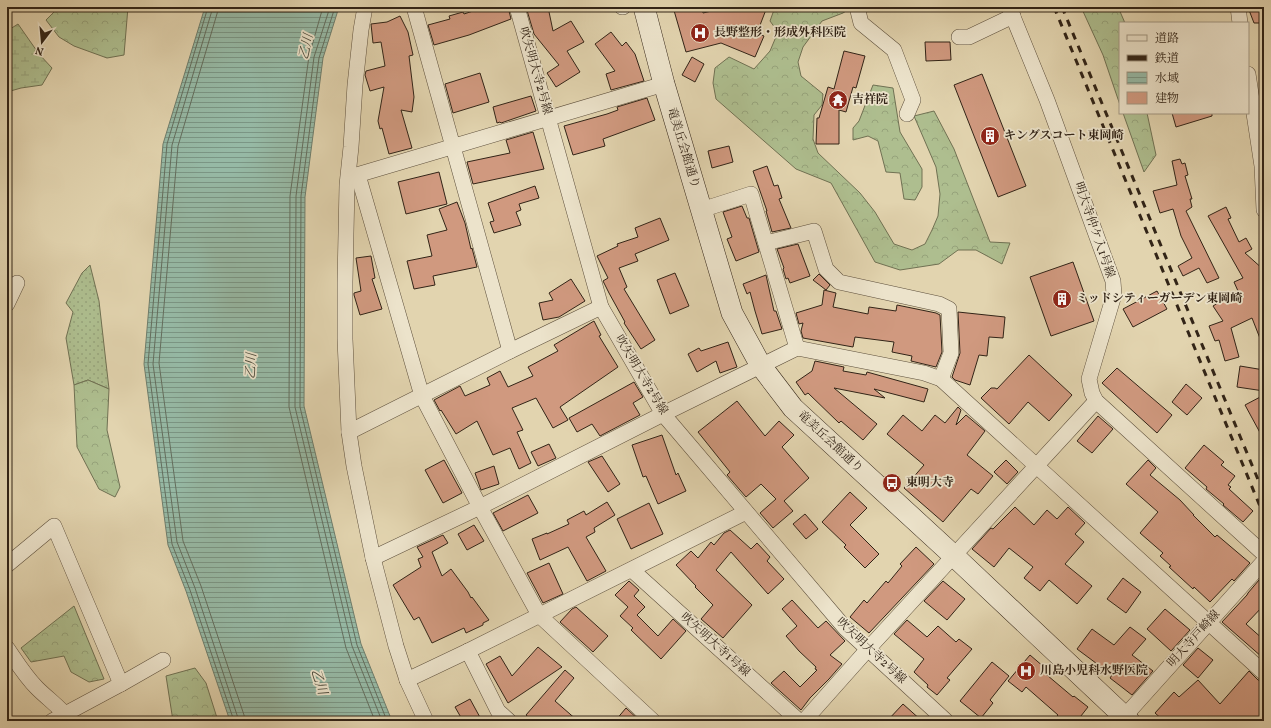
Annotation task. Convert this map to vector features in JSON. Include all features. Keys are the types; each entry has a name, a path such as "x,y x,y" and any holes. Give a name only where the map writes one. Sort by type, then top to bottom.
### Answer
{"street":[{"path":"365,7 360,30 355,84 354,176 345,296 345,339 349,432 354,466 373,558 396,646 407,680 426,721"},
{"path":"414,7 510,351"},
{"name":"吹矢明大寺2号線","path":"517,7 602,307 663,414 845,628 946,721"},
{"name":"竜美丘会館通り","path":"644,7 664,84 732,313 761,366 793,408 954,556 1125,720"},
{"path":"857,7 861,23 894,50 913,100 908,114"},
{"path":"1238,7 1240,22"},
{"path":"959,37 968,37 1011,12"},
{"name":"明大寺仲ケ入1号線","path":"1011,12 1047,100 1112,281 1114,294 1089,379 1092,393 1096,401 1264,554"},
{"path":"1249,80 1263,164 1264,210"},
{"path":"354,176 453,145 664,84"},
{"path":"354,176 422,396 539,615 653,721"},
{"path":"701,210 751,194 796,348"},
{"path":"766,243 814,231 826,269 839,282 939,304 949,309 951,353 941,379"},
{"path":"7,304 17,283"},
{"path":"349,432 510,351 602,307"},
{"path":"373,558 480,507 796,348 924,373 941,379 1264,673"},
{"path":"804,721 868,649 1096,401"},
{"path":"407,680 632,570 746,512"},
{"path":"7,565 54,526 121,684"},
{"name":"明大寺戸崎線","path":"1125,720 1208,623 1264,561"},
{"name":"吹矢明大寺1号線","path":"632,570 799,721"},
{"path":"7,648 36,687 68,717"},
{"path":"468,651 498,711 509,721"},
{"path":"52,721 68,717 163,660"}],"green space":[{"path":"59,7 128,7 124,55 107,58 74,46 59,37 46,20"},
{"path":"775,7 852,7 843,13 822,21 803,47 798,62 801,76 823,94 822,105 814,115 813,139 818,153 860,193 875,212 894,244 912,250 925,244 938,216 940,194 936,167 914,116 934,111 954,149 990,242 1010,243 1002,264 976,250 958,250 939,264 900,270 875,262 831,183 796,169 716,99 713,83 715,68 729,57 754,69 770,51 778,32 770,21"},
{"path":"1081,7 1118,7 1125,22 1119,22 1119,102 1103,55"},
{"path":"18,24 39,54 52,68 42,85 7,92 7,31"},
{"path":"873,85 893,88 900,132 922,169 922,187 915,200 904,199 900,173 886,172 878,141 868,136 853,140 853,128 859,121"},
{"path":"1123,114 1147,114 1156,155 1144,172"},
{"path":"90,265 99,301 109,389 88,380 74,385 66,338 73,312 66,303 82,273"},
{"path":"88,380 109,389 107,430 120,487 115,497 99,489 77,447 74,385"},
{"path":"74,606 104,679 89,682 71,672 64,656 31,662 21,648"},
{"path":"195,668 206,683 218,721 173,721 166,676"}],"water":[{"name":"乙川","path":"205,7 339,7 323,58 305,197 304,406 361,644 392,721 230,721 186,591 168,545 144,364 163,144"}],"building":[{"path":"485,7 508,7 511,19 469,35 434,45 428,25 450,19 449,16 463,12 464,14"},
{"path":"526,7 548,7 553,31 571,21 584,42 567,51 580,72 556,87 547,73 559,65 534,34"},
{"path":"673,7 702,7 703,13 728,7 767,7 757,33 764,36 755,57 721,43 686,52"},
{"path":"1264,7 1264,23 1254,23 1249,10"},
{"path":"400,16 408,32 413,55 409,56 414,97 412,112 401,110 412,148 389,154 382,128 380,129 378,121 384,87 370,91 365,75 366,71 385,66 381,42 373,43 371,24 387,22"},
{"path":"611,32 622,46 626,42 635,54 644,81 611,90 606,74 615,71 595,44"},
{"path":"925,42 950,42 951,60 926,61"},
{"path":"844,51 865,56 856,88 853,87 846,112 839,110 839,144 816,144 817,118 819,118 828,87 834,89"},
{"path":"692,57 704,64 695,82 682,75"},
{"path":"480,73 489,102 453,113 445,84"},
{"name":"キングスコート東岡崎","path":"982,74 1026,186 998,197 954,85"},
{"path":"531,96 536,111 497,123 493,107"},
{"path":"647,98 655,120 603,139 605,146 573,155 564,126 607,114 618,110 617,107"},
{"path":"1172,114 1212,114 1212,116 1176,127"},
{"path":"533,132 544,169 473,184 467,162 510,153 506,140"},
{"path":"729,146 733,162 712,168 708,151"},
{"path":"1180,159 1182,164 1185,163 1188,175 1185,176 1192,199 1190,199 1192,207 1186,211 1219,278 1207,283 1199,268 1183,276 1178,266 1192,258 1181,236 1173,209 1160,213 1153,191 1177,185 1172,161"},
{"path":"767,166 774,186 778,185 782,198 779,199 791,228 772,232 767,211 753,171"},
{"path":"439,172 447,204 406,214 398,182"},
{"path":"535,186 539,198 519,204 521,210 516,212 521,225 494,233 490,222 494,221 488,203"},
{"path":"457,202 465,223 477,267 433,276 435,285 414,289 407,261 432,256 427,235 447,230 439,209"},
{"path":"742,206 747,218 749,218 759,252 736,261 727,239 732,237 723,212"},
{"path":"1226,207 1231,218 1228,219 1239,242 1246,238 1252,249 1245,253 1264,270 1264,346 1252,318 1231,328 1239,357 1225,361 1219,340 1215,341 1209,326 1223,321 1213,306 1238,291 1234,282 1243,278 1208,216"},
{"path":"660,218 669,240 635,254 638,261 619,268 627,287 624,289 655,340 641,349 624,323 625,322 603,281 608,278 597,256 618,246 617,244 638,237 635,228"},
{"path":"798,244 810,276 790,283 788,278 786,279 784,268 777,249"},
{"path":"371,256 375,278 372,279 382,309 360,315 354,295 354,293 361,291 356,258"},
{"name":"ミッドシティーガーデン東岡崎","path":"1073,262 1094,321 1051,336 1030,277"},
{"path":"675,273 689,306 670,314 657,280"},
{"path":"819,274 830,285 826,290 813,280"},
{"path":"766,275 774,311 776,311 782,329 762,334 750,292 747,294 743,284"},
{"path":"571,279 585,301 559,317 543,320 539,303 553,300 549,293"},
{"path":"824,290 836,293 833,307 868,314 869,307 896,311 897,305 940,315 942,352 936,367 911,361 912,356 892,352 894,342 855,337 853,347 803,338 801,331 803,323 799,324 796,313 822,305"},
{"path":"1157,291 1167,309 1133,327 1123,309"},
{"path":"958,312 1005,317 1003,338 989,337 987,356 979,355 970,385 955,380 952,377 960,353"},
{"path":"594,321 601,335 599,336 618,367 560,407 568,420 553,428 536,398 512,408 523,430 517,432 531,463 519,469 510,448 493,455 477,421 456,434 434,400 460,386 465,396 490,385 487,378 500,371 508,387 533,376 528,367 558,351 554,345"},
{"path":"728,342 737,367 720,373 716,361 697,372 688,354 699,348 701,351"},
{"path":"1029,355 1072,395 1049,421 1028,402 1009,424 981,398 991,388 997,389"},
{"path":"815,361 844,367 843,371 866,375 867,372 928,389 924,402 874,389 885,398 834,388 877,424 863,440 841,421 839,423 808,393 805,395 796,382 812,371"},
{"path":"1240,366 1264,370 1264,391 1237,387"},
{"path":"1117,368 1172,415 1157,433 1102,383"},
{"path":"634,382 643,397 633,403 640,415 600,436 592,424 577,432 569,418"},
{"path":"1186,384 1202,398 1187,415 1172,402"},
{"path":"1264,395 1264,440 1245,405"},
{"path":"737,401 765,436 779,421 794,435 782,447 809,478 784,501 793,511 773,528 760,513 776,499 761,484 746,497 727,475 730,472 698,432"},
{"path":"958,407 961,410 956,425 966,415 985,431 967,455 993,476 978,494 971,489 943,522 904,488 924,465 887,434 903,415 922,431 935,415 945,423"},
{"path":"1098,416 1113,429 1092,453 1077,441"},
{"path":"662,435 676,475 678,473 686,491 658,504 646,476 643,477 632,445"},
{"path":"549,444 556,458 538,466 531,452"},
{"path":"1204,445 1224,462 1221,465 1235,476 1228,485 1231,487 1229,489 1253,511 1243,522 1185,468"},
{"path":"602,456 620,484 608,492 588,462"},
{"path":"444,460 462,493 443,503 425,470"},
{"path":"1006,460 1018,472 1007,484 994,472"},
{"path":"1148,460 1156,468 1150,475 1180,500 1215,537 1217,535 1250,563 1234,581 1232,579 1210,602 1169,567 1171,566 1160,556 1163,553 1140,533 1158,512 1126,484"},
{"path":"494,466 499,484 481,490 475,473"},
{"path":"850,492 867,508 850,525 879,554 865,568 844,547 846,545 822,522"},
{"path":"528,495 538,513 503,531 493,513"},
{"path":"607,502 615,515 594,528 595,532 586,537 606,571 587,581 568,547 540,560 532,539 569,524 567,520 584,511 586,515"},
{"path":"649,503 663,534 631,549 617,519"},
{"path":"1015,507 1034,525 1047,510 1057,519 1068,507 1085,523 1075,534 1084,542 1065,564 1092,586 1077,604 1049,580 1040,591 1024,578 1033,567 1009,548 994,567 972,549 991,528 993,529"},
{"path":"805,514 818,529 806,539 793,524"},
{"path":"474,525 484,541 467,550 458,534"},
{"path":"730,530 751,549 757,543 770,557 767,561 784,579 768,594 731,552 716,570 752,605 723,638 701,619 713,605 676,565 691,551 698,558 711,542 714,545 724,533"},
{"path":"443,535 448,543 432,552 442,576 451,569 471,598 472,597 489,620 483,623 483,625 466,633 464,628 432,643 419,617 414,620 393,585 421,567 418,559 423,557 417,547"},
{"path":"916,547 934,564 869,633 850,617 864,600 867,603 886,581 888,583 902,566 900,564"},
{"path":"549,563 563,594 543,603 527,573"},
{"path":"1123,578 1141,592 1126,613 1107,599"},
{"path":"1259,580 1264,584 1264,605 1246,624 1264,640 1264,661 1261,658 1262,657 1222,622"},
{"path":"629,581 639,590 634,596 645,607 637,615 658,636 673,619 686,631 661,659 631,630 633,628 620,616 628,607 615,595"},
{"path":"943,581 965,599 947,620 924,601"},
{"path":"792,600 818,628 826,621 845,641 830,655 842,664 810,698 801,710 771,683 784,671 800,687 817,670 815,669 816,667 786,636 797,626 782,609"},
{"path":"576,607 608,636 593,652 560,622 572,609"},
{"path":"1165,609 1190,630 1171,651 1147,629"},
{"path":"907,620 927,637 938,626 956,642 959,639 972,649 947,678 950,680 937,695 927,687 928,685 914,672 924,659 894,634"},
{"path":"1130,627 1146,639 1132,655 1153,671 1132,695 1110,678 1112,675 1077,649 1092,629 1114,645"},
{"path":"538,647 562,667 508,703 486,664 500,656 512,676"},
{"path":"1198,648 1213,660 1198,678 1183,665"},
{"path":"1030,655 1044,667 1041,670 1073,697 1074,696 1088,707 1077,721 1053,721 1058,715 1026,687 1022,692 1008,681"},
{"path":"992,662 1009,676 990,700 993,703 981,718 960,701"},
{"path":"565,670 574,678 555,701 578,721 533,721 526,715"},
{"path":"1249,671 1258,680 1264,682 1264,721 1164,721 1155,713 1174,692 1179,697 1198,680 1220,704"},
{"path":"470,699 482,721 463,721 455,707"},
{"path":"903,704 922,721 887,721"},
{"path":"626,708 640,721 615,721"}],"railway":[{"path":"1054,7 1264,516"},
{"path":"1062,7 1264,494"}],"place":[{"name":"長野整形・形成外科医院","path":"700,33"},
{"name":"吉祥院","path":"838,100"},
{"name":"キングスコート東岡崎","path":"990,136"},
{"name":"ミッドシティーガーデン東岡崎","path":"1062,299"},
{"name":"東明大寺","path":"892,483"},
{"name":"川島小児科水野医院","path":"1026,671"}]}
